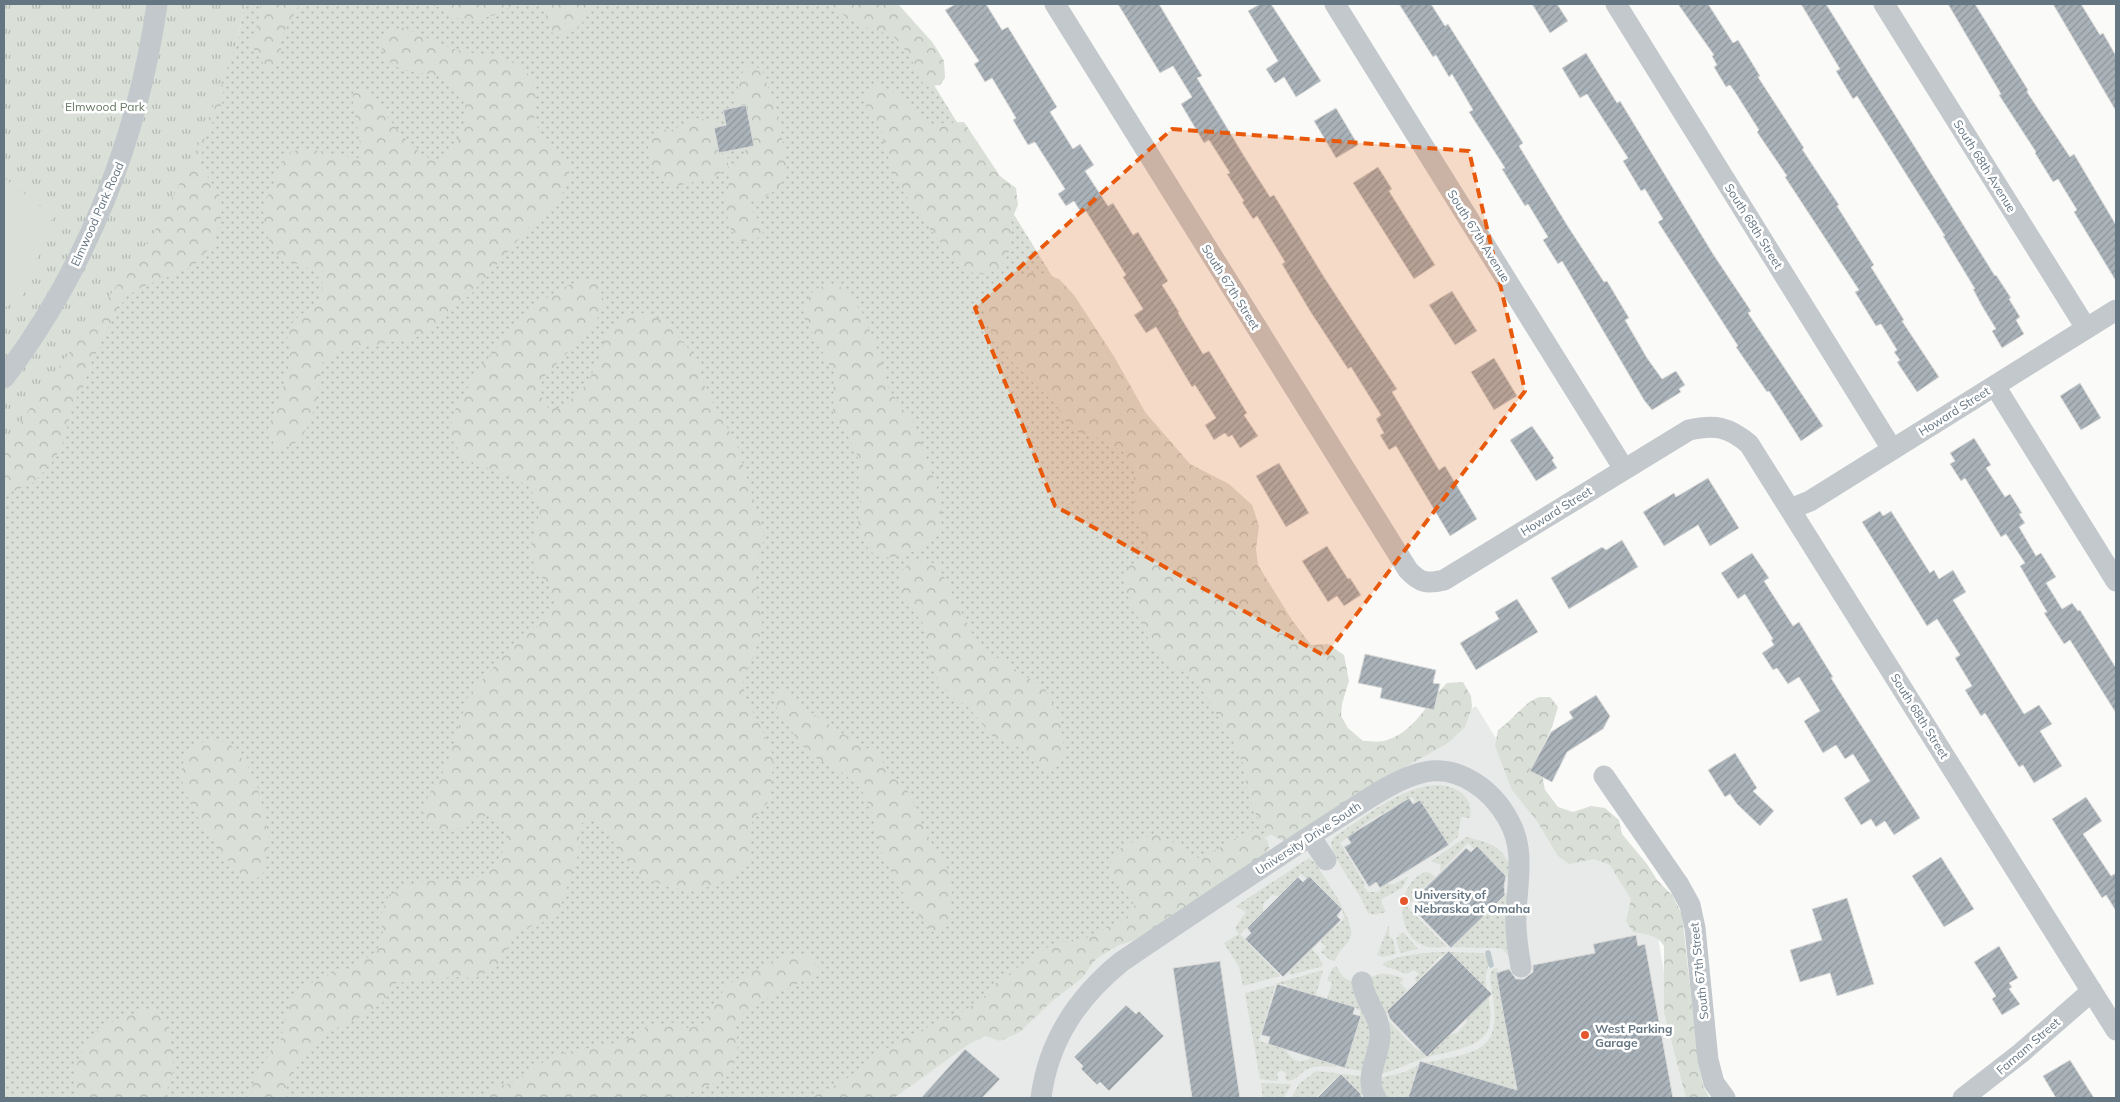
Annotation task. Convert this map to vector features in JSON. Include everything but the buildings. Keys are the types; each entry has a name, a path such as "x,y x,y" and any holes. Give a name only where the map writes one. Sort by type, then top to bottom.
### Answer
{"street":[{"name":"Elmwood Park Road","path":"4,378 68,279 107,196 121,158 146,72 157,4"},
{"name":"South 67th Street","path":"1054,4 1408,570"},
{"name":"South 67th Avenue","path":"1335,4 1624,469"},
{"name":"South 68th Street","path":"1616,4 1892,449"},
{"name":"South 68th Avenue","path":"1884,4 2086,328"},
{"name":"Howard Street","path":"1790,509 1810,501 2116,310"},
{"path":"1995,386 2116,581"},
{"name":"Howard Street","path":"1408,570 1417,580 1434,582 1444,580 1689,430 1705,426"},
{"name":"South 68th Street","path":"1705,426 1717,427 1737,434 1749,444 2116,1030"},
{"name":"University Drive South","path":"1041,1098 1049,1058 1060,1033 1081,1000 1121,962 1310,836 1366,801 1413,775 1427,771 1456,774 1471,780 1493,798 1505,813 1514,831 1519,846 1520,867 1516,928 1521,967"},
{"name":"South 67th Street","path":"1604,776 1679,885 1690,905 1695,928 1708,1060 1714,1083 1725,1098"},
{"path":"1310,836 1326,860"},
{"path":"1362,982 1367,1002 1377,1017 1380,1026 1380,1044 1372,1069 1371,1080 1376,1098"},
{"name":"Farnam Street","path":"1962,1098 2021,1053 2092,990"}],"highlighted area":[{"path":"1172,129 1469,151 1525,391 1325,656 1055,506 975,308"}],"shaded area":[{"name":"University of Nebraska at Omaha","path":"1476,706 1547,821 1589,827 1655,921 1686,1098 845,1098"}],"green space":[{"name":"Elmwood Park","path":"4,4 245,4 236,46 196,151 156,230 4,445"},
{"path":"245,4 884,4 1362,778 842,1098 4,1098 4,445 236,46"},
{"path":"260,4 300,4 281,37 281,52 276,66 267,70 251,44 259,19"},
{"path":"428,4 515,4 495,15 478,19 454,18 439,7"},
{"path":"542,4 590,4 581,24 574,31 563,37 551,32"},
{"path":"830,4 898,4 933,43 944,61 945,78 940,85 925,87 908,53 893,36 861,26 847,18"},
{"path":"402,27 453,49 478,54 498,55 521,67 533,79 536,102 534,120 541,134 569,162 569,181 558,202 529,227 473,292 436,325 415,338 336,352 322,363 316,403 306,430 299,440 289,447 276,449 268,429 289,365 288,332 297,318 318,300 323,284 314,272 278,255 273,249 265,228 263,220 264,207 282,162 290,153 300,150 359,158 360,142 353,92 361,88 375,97 384,112 406,139 418,151 433,161 447,157 459,137 467,113 460,91 442,76 402,70 387,60 380,44 389,32"},
{"path":"205,60 223,86 223,101 204,140 200,165 220,196 221,220 213,244 198,262 183,271 142,287 127,296 114,316 91,363 83,388 74,402 62,446 51,464 33,483 4,495 4,314"},
{"path":"752,65 762,70 776,110 787,162 784,179 780,185 763,198 747,203 759,221 763,233 754,241 738,241 731,230 725,208 731,169 742,158 748,144 736,115 735,107 737,90 744,68"},
{"path":"877,84 899,96 930,124 964,122 1000,176 1016,188 1018,205 1011,221 1011,245 1005,262 988,275 973,273 961,266 936,237 904,193 892,172 881,130 864,103 864,91"},
{"path":"697,118 713,121 717,127 726,150 728,169 708,179 672,187 654,168 648,154 648,146 656,130 672,130"},
{"path":"4,178 53,216 21,299 4,308"},
{"path":"1027,272 1041,273 1059,279 1074,295 1115,358 1145,412 1190,464 1229,484 1252,505 1259,526 1256,549 1258,565 1292,620 1311,645 1328,644 1344,655 1349,681 1342,704 1341,716 1348,728 1363,741 1378,742 1397,736 1420,716 1447,683 1463,682 1471,696 1472,707 1465,727 1448,743 1400,770 1285,842 1270,834 1258,820 1247,790 1244,766 1233,742 1199,685 1182,671 1165,663 1153,648 1127,595 1124,571 1132,564 1146,557 1148,539 1135,517 1134,470 1123,452 1105,440 1074,431 1067,424 1057,406 1008,358 988,326 985,310 989,294"},
{"path":"584,279 598,281 604,302 595,324 542,379 541,396 548,408 562,408 588,383 600,355 605,334 627,314 642,313 666,321 682,342 696,356 706,390 737,445 765,537 759,554 755,584 763,627 743,679 745,698 760,725 773,755 772,778 768,802 753,819 750,837 750,859 737,875 717,884 695,891 669,887 638,875 595,818 580,824 578,855 557,917 516,932 497,967 475,978 453,977 396,983 383,1002 357,1019 328,1032 307,1054 289,1078 283,1098 251,1098 253,1084 270,1052 281,1039 286,1016 293,998 307,985 326,975 349,969 377,951 383,932 380,917 389,895 417,883 463,879 487,873 496,865 503,852 507,832 488,815 469,822 450,833 436,830 423,812 429,794 447,766 468,696 510,649 537,627 555,603 550,588 535,568 530,550 541,506 528,486 514,478 467,460 450,438 452,421 457,404 481,367 531,307 567,286"},
{"path":"837,283 862,312 881,358 886,384 914,423 941,499 941,519 937,536 920,549 900,556 884,558 871,552 863,540 858,523 862,477 856,450 833,412 834,373 803,316 807,301 813,292 822,286"},
{"path":"913,560 924,560 938,565 978,645 1045,689 1057,712 1062,732 1064,752 1057,767 1047,770 1036,764 1023,749 993,737 969,708 940,684 930,664 927,635 923,623 903,600 900,585 901,571"},
{"path":"784,690 810,712 857,743 879,754 886,769 896,780 904,784 925,832 949,871 952,887 950,920 943,927 932,932 898,886 882,853 870,807 861,789 843,773 817,758 800,744 777,708 775,692"},
{"path":"1539,697 1550,697 1558,707 1552,727 1543,746 1543,780 1545,790 1558,807 1573,812 1591,806 1605,808 1619,820 1622,834 1647,864 1657,880 1672,895 1682,914 1699,1068 1704,1088 1710,1098 1686,1098 1664,1012 1664,946 1655,937 1633,932 1626,921 1631,899 1610,865 1594,859 1569,864 1558,856 1537,821 1512,790 1495,746 1498,730"},
{"path":"216,739 231,745 247,765 256,782 269,840 264,872 256,879 247,879 227,859 197,816 184,787 181,772 186,752 199,743"},
{"path":"1435,785 1456,789 1466,797 1469,803 1470,818 1461,817 1458,837 1445,847 1445,839 1420,800 1416,802 1412,797 1369,821 1340,843 1368,892 1378,892 1385,884 1394,884 1408,877 1402,888 1382,899 1381,902 1386,912 1374,915 1368,913 1360,896 1337,859 1331,843 1334,837 1395,798 1408,792"},
{"path":"1258,831 1268,841 1269,849 1257,863 1155,933 1117,946 1096,959 1082,978 1051,1002 1020,1032 1000,1041 985,1036 969,1044 894,1098 807,1098 827,1090 852,1075 879,1053 910,1035 962,1012 982,999 995,984 1042,950 1059,942 1086,938 1128,918 1135,905 1110,876 1111,860 1114,854 1124,846 1156,834 1200,859 1247,832"},
{"path":"1466,837 1487,843 1498,849 1511,866 1510,879 1477,846 1474,849 1468,843 1440,872 1441,865 1431,861"},
{"path":"1309,858 1315,863 1343,909 1351,928 1350,938 1335,961 1330,960 1321,952 1326,947 1321,942 1322,939 1343,920 1344,916 1342,909 1301,874 1279,896 1272,895 1263,904 1263,912 1240,934 1280,976 1243,986 1239,967 1224,943 1239,934 1235,928 1246,912 1236,906"},
{"path":"1425,872 1435,877 1407,907 1447,947 1428,947 1417,941 1409,933 1404,922 1402,911 1408,888 1415,879"},
{"path":"1509,891 1511,955 1508,956 1504,950 1499,948 1448,947 1455,940 1457,941"},
{"path":"1389,925 1389,936 1393,939 1396,954 1383,957 1377,955"},
{"path":"1404,933 1418,949 1400,953 1396,938 1400,936 1398,934"},
{"path":"1309,947 1318,955 1323,966 1290,975 1289,971 1308,953"},
{"path":"1439,952 1482,953 1487,955 1486,981 1490,1004 1490,1023 1487,1031 1482,1038 1465,1047 1381,1073 1369,979 1373,976 1386,974 1404,979 1400,983 1407,990 1386,1015 1389,1021 1414,1047 1425,1055 1432,1049 1434,1050 1449,1035 1457,1033 1467,1022 1450,959 1445,955 1439,957 1417,982 1414,979 1419,974 1414,970 1407,974 1382,965 1401,957"},
{"path":"788,953 809,956 819,968 809,978 748,1008 735,1022 738,1046 734,1065 726,1078 677,1098 482,1098 498,1086 509,1084 547,1060 567,1052 617,1043 632,1037 646,1027 678,1022 687,1028 702,1026 727,985"},
{"path":"1336,966 1343,977 1352,982 1374,1021 1362,1071 1343,1068 1361,1017 1360,1011 1355,1007 1321,998 1327,999 1332,982 1327,981 1332,969"},
{"path":"1497,968 1498,972 1496,973 1519,1098 1502,1098 1504,1094 1470,1075 1421,1064 1469,1053 1489,1040 1495,1013 1490,976 1491,971"},
{"path":"1323,970 1315,998 1310,994 1285,984 1274,984"},
{"path":"1275,985 1259,1041 1285,1049 1293,1059 1304,1061 1312,1057 1336,1065 1336,1067 1311,1068 1295,1079 1287,1081 1285,1078 1286,1073 1281,1070 1277,1073 1277,1081 1260,1079 1245,993"},
{"path":"147,1009 159,1013 169,1025 174,1070 168,1085 167,1098 76,1098 74,1072 87,1040 104,1025"},
{"path":"1418,1065 1408,1098 1381,1098 1380,1078 1405,1072"},
{"path":"1316,1071 1362,1076 1365,1098 1346,1079 1338,1076 1315,1098 1291,1098 1299,1084"},
{"path":"1261,1084 1290,1084 1291,1086 1283,1098 1263,1098"}],"waterway":[{"path":"1488,953 1491,965"}],"place":[{"name":"University of Nebraska at Omaha","path":"1404,901"},
{"name":"West Parking Garage","path":"1585,1035"}]}
